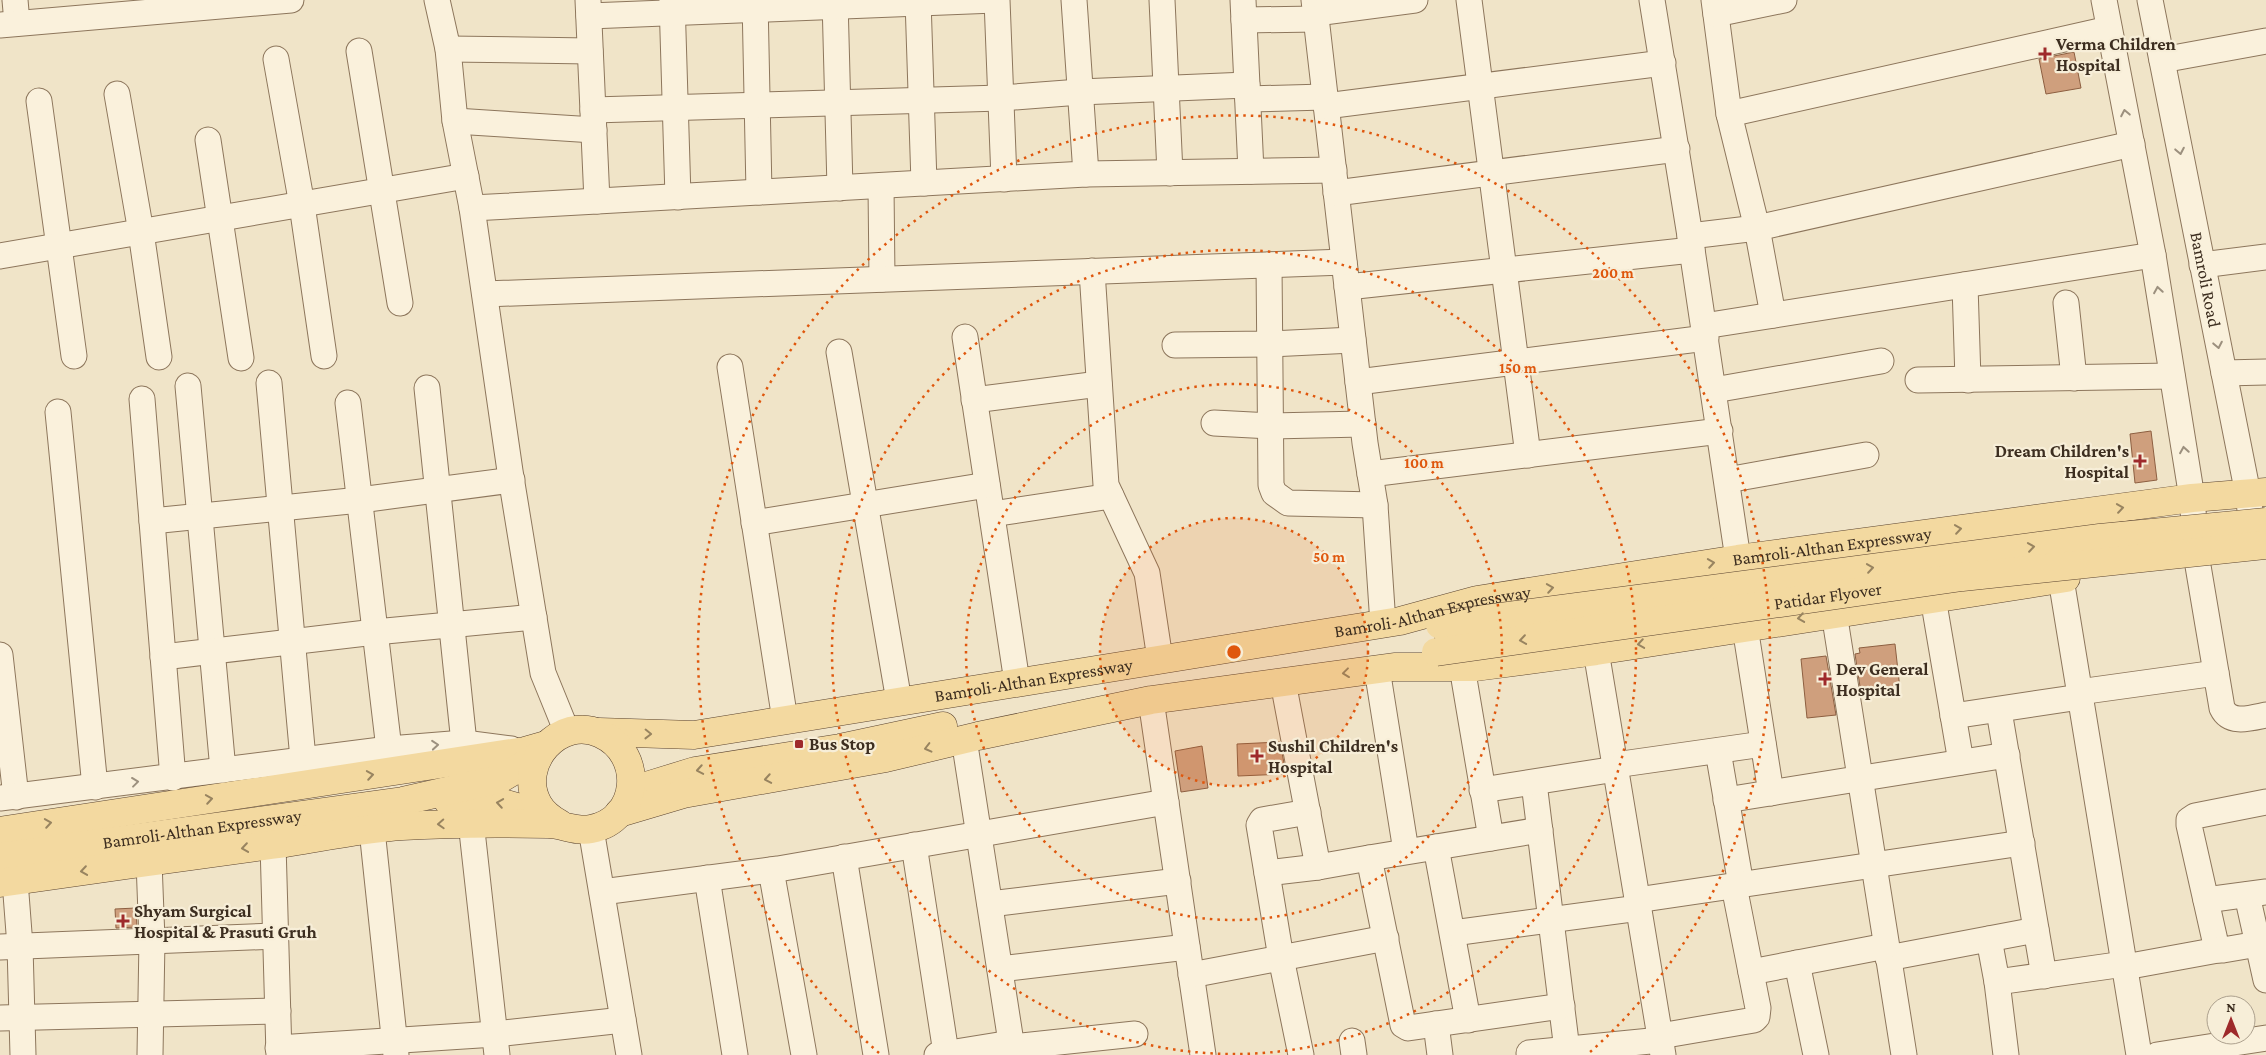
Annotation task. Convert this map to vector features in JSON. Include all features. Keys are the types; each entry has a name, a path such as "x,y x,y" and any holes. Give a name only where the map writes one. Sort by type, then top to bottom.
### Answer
{"main road":[{"name":"Bamroli-Althan Expressway","path":"600,732 694,735 1392,623 1477,600 1738,559 2192,498 2257,493"},
{"name":"Patidar Flyover","path":"1392,623 1440,625 2100,538 2266,522"},
{"path":"625,802 683,794 886,758 964,739 1151,700 1385,668 1462,667 1596,651 2061,579 2198,560 2263,554"},
{"name":"Patidar Flyover","path":"1385,668 1436,652 1962,577 2263,554"},
{"path":"624,753 692,752 1258,655 1291,638"},
{"path":"403,801 499,802 575,829 591,829 606,823 625,802 695,771 840,748 1155,684 1254,672 1291,681"},
{"path":"0,831 544,746 583,730 600,732 614,740 624,753 631,768 625,802"},
{"path":"403,801 500,779 544,746"},
{"path":"544,746 532,772 532,788 537,803 553,820"},
{"name":"Bamroli-Althan Expressway","path":"0,857 403,801"},
{"path":"8,882 372,830 471,822 553,820"}],"street":[{"path":"11,16 94,8 291,0"},
{"path":"0,655 8,797 173,778 303,759 389,749 464,743 544,746 543,673 512,480 472,208 454,121 448,49 438,0"},
{"path":"597,201 588,8 996,0 1004,179"},
{"path":"1074,0 1086,174"},
{"path":"1162,0 1170,173"},
{"path":"1251,171 1244,10 1315,11 1415,0"},
{"path":"1469,0 1482,86 1490,173 1528,455"},
{"path":"1652,0 1677,149 1738,559"},
{"path":"1773,316 1757,228 1729,114 1715,7 1784,0"},
{"path":"2104,0 2153,255 2192,498 2198,560 2222,708 2229,717 2240,719 2266,716"},
{"name":"Bamroli Road","path":"2150,0 2224,373 2257,493 2263,554"},
{"path":"918,2 924,183"},
{"path":"835,3 840,188"},
{"path":"755,4 760,192"},
{"path":"672,6 678,196"},
{"path":"1315,11 1363,424 1392,623"},
{"path":"1729,114 2109,29"},
{"path":"2162,60 2266,41"},
{"path":"448,49 590,51"},
{"path":"359,51 400,303"},
{"path":"276,59 302,205 324,356"},
{"path":"454,121 593,120 675,107 1001,98 1166,88 1248,92 1326,102 1482,86 1663,63"},
{"path":"117,94 141,232 159,357"},
{"path":"39,101 74,356"},
{"path":"208,140 240,358"},
{"path":"1347,287 1503,270 1691,243 2132,144"},
{"path":"472,208 1086,174 1251,171 1335,182 1490,173 1677,149"},
{"path":"0,256 466,176"},
{"path":"881,186 882,279"},
{"path":"1358,382 1516,362 1705,332 1773,316 2153,255"},
{"path":"2202,265 2266,257"},
{"path":"484,294 1344,262"},
{"path":"1269,265 1272,485 1274,493 1288,503 1375,505"},
{"path":"1092,271 1104,471 1111,496 1146,573 1160,659"},
{"path":"1965,285 1968,380"},
{"path":"2066,303 2074,378"},
{"path":"965,337 1017,682"},
{"path":"1176,344 1270,344 1353,340"},
{"path":"839,352 899,701"},
{"path":"1714,390 1880,361"},
{"path":"730,367 785,720"},
{"path":"2224,373 2266,372"},
{"path":"1918,380 2172,376"},
{"path":"269,383 303,759"},
{"path":"974,400 1099,384"},
{"path":"188,386 223,770"},
{"path":"427,388 464,743"},
{"path":"142,399 173,778"},
{"path":"348,403 389,749"},
{"path":"58,412 95,787"},
{"path":"1214,422 1271,426 1363,424"},
{"path":"1370,474 1720,432"},
{"path":"1727,480 1866,455"},
{"path":"152,521 360,500 512,480"},
{"path":"754,523 987,485"},
{"path":"992,514 1111,496"},
{"path":"1825,547 1833,613 1904,1055"},
{"path":"2061,579 2139,1055"},
{"path":"1933,598 1961,762"},
{"path":"163,657 376,632 534,617"},
{"path":"1745,627 1771,793"},
{"path":"1596,651 1661,1044"},
{"path":"1462,667 1491,838"},
{"path":"1385,668 1406,852"},
{"path":"1953,716 1999,711 2080,695 2216,673"},
{"path":"1291,681 1308,812 1318,867"},
{"path":"1151,700 1203,1055"},
{"path":"1999,711 2044,976"},
{"path":"964,739 1012,1048"},
{"path":"1482,790 1763,744"},
{"path":"1521,1012 1530,1054 1661,1044 1754,1020 1758,1013 1718,751"},
{"path":"1726,800 2007,755"},
{"path":"1534,783 1567,1050"},
{"path":"602,892 771,870 1166,802"},
{"path":"2218,950 2189,820 2195,816 2266,802"},
{"path":"1302,1055 1281,958 1259,825 1262,820 1308,812"},
{"path":"471,822 496,1044"},
{"path":"591,829 629,1055"},
{"path":"372,830 396,1048"},
{"path":"1267,873 1318,867 1540,830"},
{"path":"1453,933 1552,920 1738,886 2022,843"},
{"path":"273,844 278,1052 496,1044 623,1020"},
{"path":"914,845 942,1054 1135,1034"},
{"path":"1436,847 1468,1020"},
{"path":"844,857 876,1055"},
{"path":"1369,858 1403,1025 1408,1028 1562,1006"},
{"path":"149,862 152,940 150,1055"},
{"path":"771,870 804,1055"},
{"path":"707,878 735,1055"},
{"path":"990,904 1178,881"},
{"path":"8,882 11,1018 23,1055"},
{"path":"2206,900 2256,893 2258,944 2266,980"},
{"path":"1751,972 1797,963 1989,939 2036,930"},
{"path":"10,947 276,936"},
{"path":"1191,975 1386,938"},
{"path":"1989,939 1997,982 2006,1055"},
{"path":"1997,982 2124,966 2258,944"},
{"path":"1000,970 1187,947"},
{"path":"1797,963 1816,1055"},
{"path":"11,1018 278,1011"},
{"path":"1436,1024 1440,1055"},
{"path":"2157,1055 2266,1038"}],"building":[{"path":"2074,52 2081,88 2046,94 2039,59"},
{"path":"2151,431 2157,480 2135,483 2130,434"},
{"path":"1895,644 1900,689 1861,693 1855,654 1860,653 1859,648"},
{"path":"1826,656 1836,715 1807,718 1801,659"},
{"path":"1280,742 1286,774 1238,776 1237,744"},
{"path":"1202,746 1208,788 1181,792 1175,751"},
{"path":"136,908 137,927 116,928 115,909"}],"place":[{"name":"Verma Children Hospital","path":"2045,54"},
{"name":"Dream Children's Hospital","path":"2140,461"},
{"name":"Dev General Hospital","path":"1825,679"},
{"name":"Bus Stop","path":"799,744"},
{"name":"Sushil Children's Hospital","path":"1257,756"},
{"name":"Shyam Surgical Hospital & Prasuti Gruh","path":"123,921"}]}
